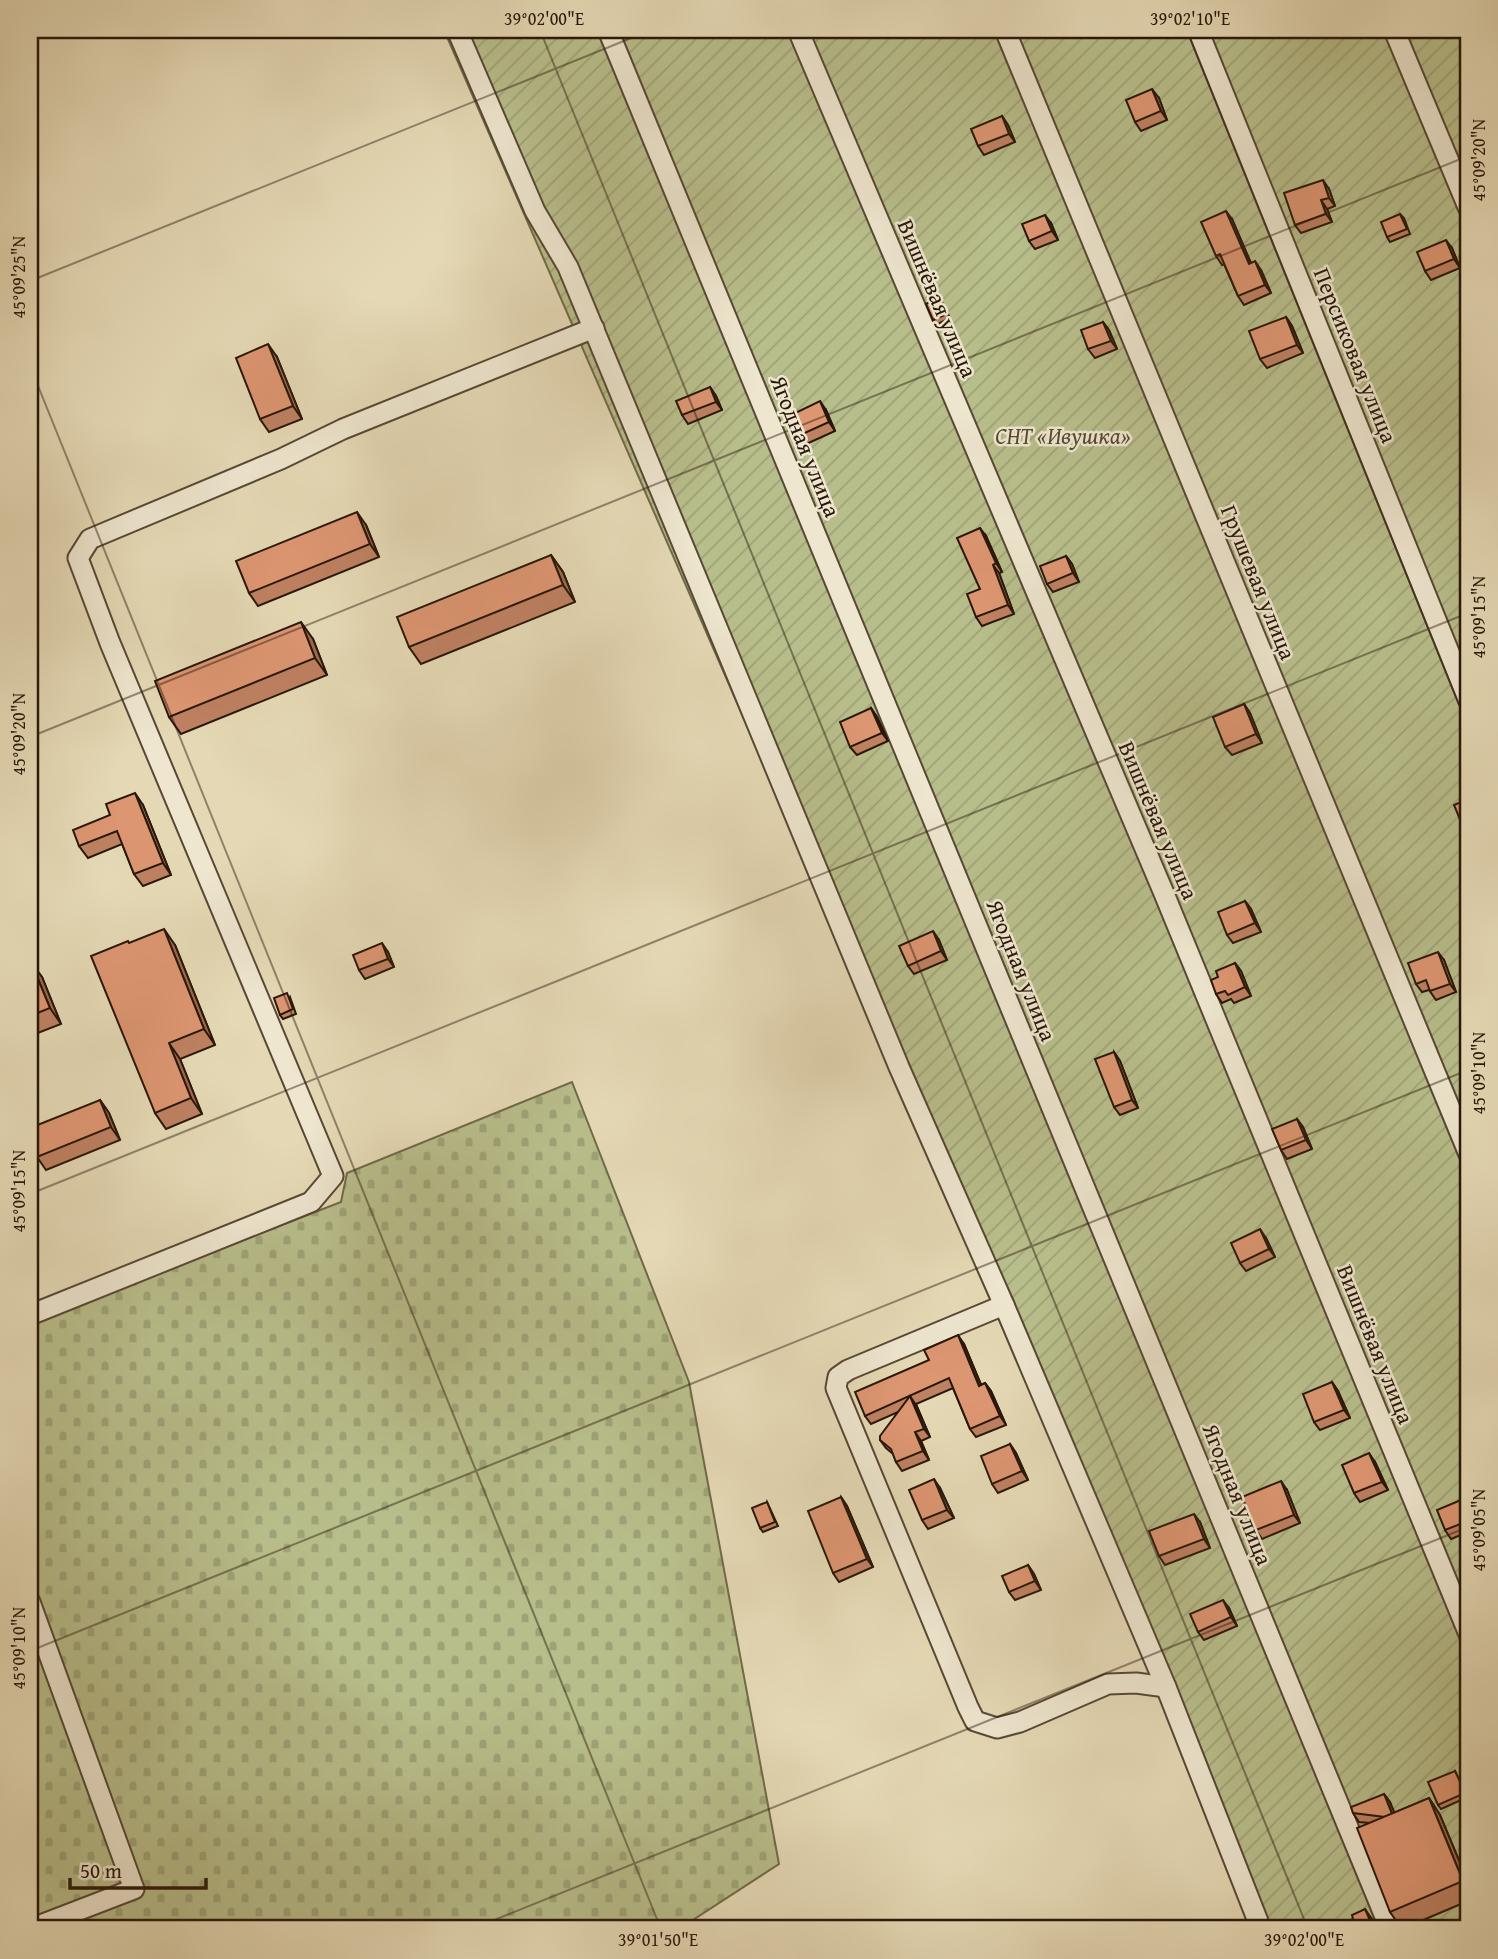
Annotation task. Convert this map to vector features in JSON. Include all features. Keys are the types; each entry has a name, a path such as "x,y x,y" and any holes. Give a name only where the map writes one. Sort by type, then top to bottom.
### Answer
{"street":[{"path":"457,30 535,211 568,267 594,328 899,1067 1004,1305 1166,1687 1261,1929"},
{"name":"Ягодная улица","path":"608,30 1391,1929"},
{"name":"Вишнёвая улица","path":"798,30 1163,891 1468,1632"},
{"name":"Грушевая улица","path":"1005,30 1468,1152"},
{"name":"Персиковая улица","path":"1198,30 1468,699"},
{"path":"1394,30 1468,207"},
{"path":"30,1315 311,1202 333,1176 110,643 78,558 82,549 90,539 301,450 343,429 594,328"},
{"path":"1004,1305 848,1370 838,1377 836,1388 963,1694 975,1721 998,1728 1020,1722 1108,1684 1166,1687"},
{"path":"30,1602 134,1889 30,1929"}],"green space":[{"name":"СНТ «Ивушка»","path":"444,30 1468,30 1468,1929 1271,1929"},
{"path":"572,1082 689,1382 779,1864 679,1929 30,1929 30,1323 341,1202 347,1173"}],"building":[{"path":"1152,89 1161,111 1135,122 1126,100"},
{"path":"1002,116 1009,134 978,146 971,129"},
{"path":"1323,180 1329,198 1321,200 1326,214 1295,225 1284,193"},
{"path":"1226,211 1249,264 1255,261 1265,285 1238,296 1220,254 1216,256 1201,222"},
{"path":"1400,214 1407,229 1387,237 1381,222"},
{"path":"1045,215 1052,231 1029,241 1022,224"},
{"path":"1446,240 1454,259 1425,271 1417,252"},
{"path":"939,297 947,314 933,320 926,304"},
{"path":"1286,317 1297,345 1260,359 1249,331"},
{"path":"1103,322 1111,341 1088,349 1081,330"},
{"path":"268,344 293,406 260,419 236,358"},
{"path":"710,387 716,402 682,415 676,401"},
{"path":"820,401 829,422 796,437 787,417"},
{"path":"357,512 370,544 249,593 236,561"},
{"path":"980,528 996,563 993,565 1008,605 976,617 967,594 980,589 957,538"},
{"path":"551,555 563,585 409,647 397,617"},
{"path":"1066,556 1073,573 1047,584 1040,566"},
{"path":"301,622 315,658 169,717 155,681"},
{"path":"1468,645 1468,668 1467,669 1460,648"},
{"path":"1244,704 1256,734 1225,747 1213,717"},
{"path":"871,708 882,733 850,747 840,722"},
{"path":"135,793 163,863 134,874 117,831 79,846 73,830 110,815 106,804"},
{"path":"1468,799 1468,819 1461,822 1454,805"},
{"path":"1245,901 1255,923 1227,935 1218,912"},
{"path":"164,929 204,1029 169,1043 191,1098 155,1113 91,956"},
{"path":"933,931 941,951 908,966 899,946"},
{"path":"382,943 388,959 359,970 353,955"},
{"path":"1438,952 1450,984 1430,991 1426,980 1416,984 1408,963"},
{"path":"30,963 50,1008 30,1016"},
{"path":"1235,963 1245,987 1228,995 1225,991 1216,994 1211,980 1218,977 1216,971"},
{"path":"287,993 293,1009 280,1015 274,998"},
{"path":"1114,1052 1132,1100 1114,1107 1095,1059"},
{"path":"100,1100 111,1127 37,1157 30,1139 30,1128"},
{"path":"1297,1119 1306,1140 1281,1150 1272,1129"},
{"path":"1260,1229 1269,1249 1240,1263 1231,1243"},
{"path":"958,1335 979,1386 985,1383 1000,1416 970,1429 949,1378 865,1416 855,1392 929,1360 924,1350"},
{"path":"1332,1382 1344,1410 1314,1422 1303,1394"},
{"path":"910,1396 924,1429 915,1432 923,1451 896,1462 891,1449 880,1440 880,1436"},
{"path":"1010,1444 1022,1471 992,1484 981,1456"},
{"path":"1369,1453 1382,1482 1354,1493 1342,1465"},
{"path":"934,1479 947,1510 922,1520 909,1490"},
{"path":"1281,1481 1294,1515 1256,1530 1242,1497"},
{"path":"841,1497 867,1559 833,1573 808,1511"},
{"path":"1468,1497 1468,1521 1445,1530 1437,1510"},
{"path":"767,1502 775,1522 760,1528 752,1508"},
{"path":"1194,1514 1204,1539 1159,1556 1149,1531"},
{"path":"1028,1565 1035,1581 1009,1592 1002,1576"},
{"path":"1223,1600 1231,1617 1198,1632 1190,1614"},
{"path":"1455,1771 1465,1793 1438,1805 1428,1782"},
{"path":"1384,1794 1392,1814 1385,1817 1353,1813 1351,1807"},
{"path":"1429,1798 1463,1881 1390,1912 1357,1828"},
{"path":"1365,1909 1372,1925 1369,1929 1349,1929 1346,1922 1353,1919 1352,1915"}]}
